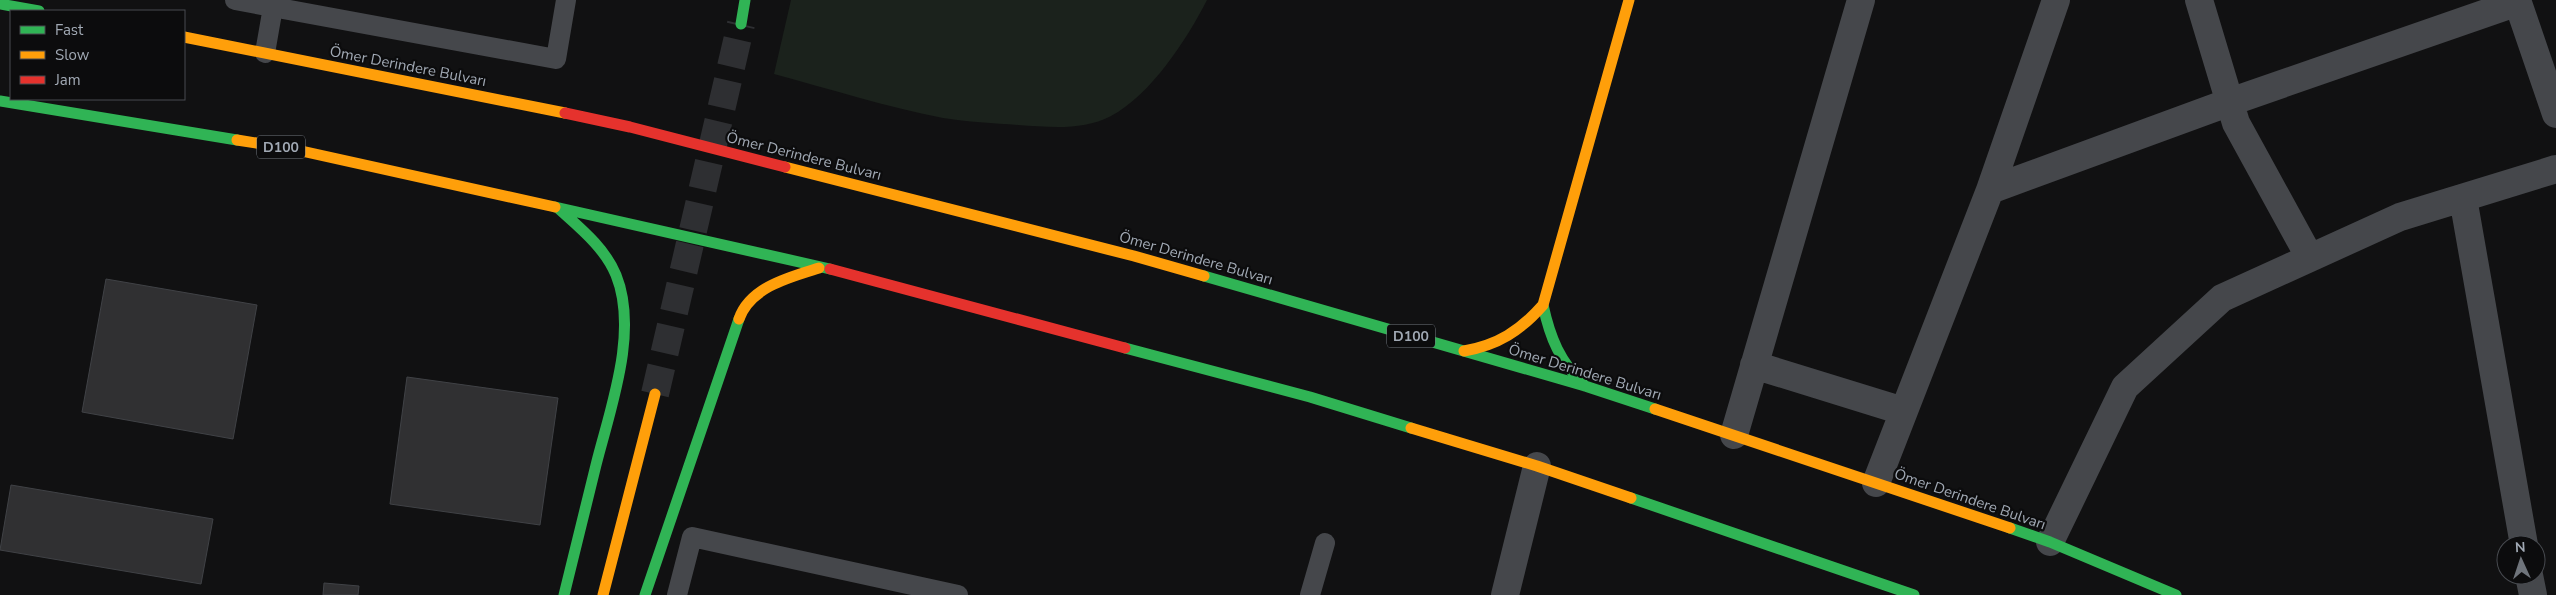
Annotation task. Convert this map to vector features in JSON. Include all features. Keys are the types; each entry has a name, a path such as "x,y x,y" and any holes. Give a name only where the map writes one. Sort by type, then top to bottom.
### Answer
{"main road":[{"path":"741,24 745,0"},
{"path":"1464,352 1489,347 1510,338 1543,305 1629,0"},
{"path":"0,4 33,10"},
{"name":"Ömer Derindere Bulvarı","path":"185,37 630,127 1134,256 1585,386 2050,542 2176,595"},
{"name":"D100","path":"0,101 288,148 822,267 1310,397 1538,466 1914,595"},
{"path":"560,208 608,259 620,285 623,310 618,376 564,595"},
{"path":"645,595 740,315 748,302 766,286 822,267"},
{"path":"1543,305 1554,349 1566,369 1585,386"},
{"path":"603,595 655,394"}],"street":[{"path":"1734,435 1861,0"},
{"path":"1876,483 1990,190 2056,0"},
{"path":"2200,0 2236,123 2310,258"},
{"path":"1990,190 2230,102 2517,1 2556,114"},
{"path":"2050,542 2126,387 2222,298 2400,217 2556,169"},
{"path":"2464,198 2522,535"},
{"path":"1754,366 1903,411"},
{"path":"1505,595 1538,466"}],"lane":[{"path":"235,0 556,59 566,0"},
{"path":"265,52 273,7"},
{"path":"676,595 692,537 958,595"},
{"path":"1310,595 1325,543"}],"shaded area":[{"path":"791,0 1207,0 1189,32 1166,65 1154,80 1126,107 1100,121 1077,126 1054,127 943,118 879,103 774,74"}],"building":[{"path":"106,279 257,305 233,439 82,412"},
{"path":"407,377 558,398 540,525 390,504"},
{"path":"11,485 213,519 201,584 0,550"},
{"path":"324,583 359,586 358,595 323,595"}],"tunnel":[{"path":"655,394 741,24"}],"traffic: fast":[{"path":"741,24 745,0"},
{"path":"0,4 33,10"},
{"path":"0,101 237,140"},
{"path":"555,207 830,269"},
{"path":"559,209 599,247 611,265 622,297 625,321 620,370 615,395 564,595"},
{"path":"1204,276 1585,386 1655,409"},
{"path":"1543,305 1557,349 1569,368 1585,386"},
{"path":"645,595 739,319"},
{"path":"1125,348 1310,397 1411,428"},
{"path":"1631,498 1914,595"},
{"path":"2010,528 2050,542 2176,595"}],"traffic: slow":[{"path":"1464,351 1487,345 1508,336 1543,305 1629,0"},
{"path":"185,37 565,113"},
{"path":"237,140 288,148 555,207"},
{"path":"785,167 1134,256 1204,276"},
{"path":"739,319 744,308 762,291 796,275 819,268"},
{"path":"603,595 655,394"},
{"path":"1655,409 2010,528"},
{"path":"1411,428 1537,466 1631,498"}],"traffic: jam":[{"path":"565,113 630,127 785,167"},
{"path":"830,269 1125,348"}]}
